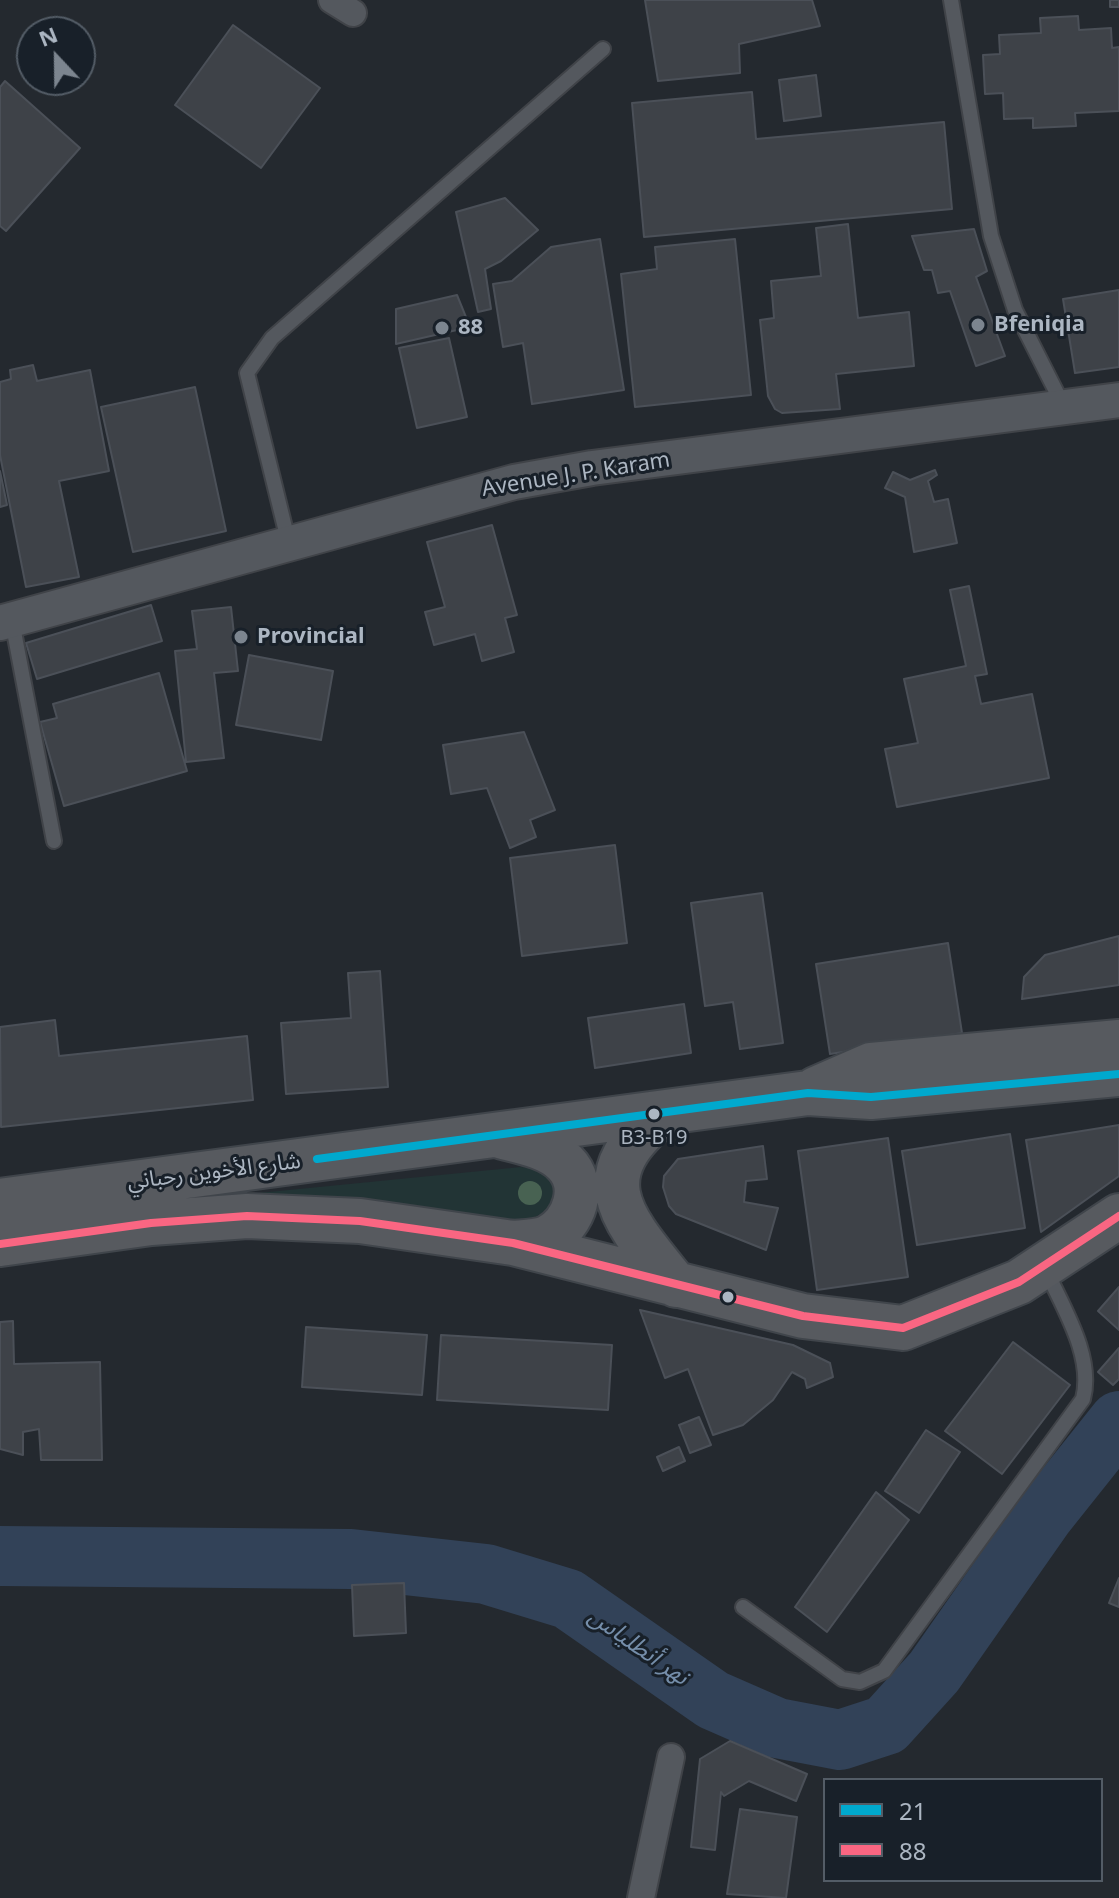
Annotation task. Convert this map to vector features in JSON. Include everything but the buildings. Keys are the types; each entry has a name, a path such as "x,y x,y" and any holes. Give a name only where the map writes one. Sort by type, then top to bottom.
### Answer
{"highway":[{"name":"شارع الأخوين رحباني","path":"0,1201 808,1093 887,1096 1116,1063"},
{"path":"664,1113 638,1134 625,1151 617,1180 623,1210 632,1228 676,1285"},
{"path":"497,1136 525,1142 558,1157 565,1162 576,1183 573,1213 566,1224 546,1239 513,1243"},
{"name":"شارع الأخوين رحباني","path":"0,1244 151,1223 247,1216 295,1216 422,1227 513,1243 803,1316 903,1328 1019,1282 1119,1216"}],"street":[{"name":"Avenue J. P. Karam","path":"6,622 514,482 592,468 1119,400"},
{"path":"641,1898 671,1757"}],"lane":[{"path":"951,0 991,236 1015,310 1064,407"},
{"path":"289,544 247,373 272,338 603,49"},
{"path":"6,622 54,841"},
{"path":"743,1607 842,1679 860,1682 884,1671 1083,1399 1087,1383 1081,1350 1044,1266"}],"shaded area":[{"path":"521,1167 538,1169 556,1188 546,1209 530,1219 514,1223 178,1201"}],"waterway":[{"name":"نهر أنطلياس","path":"0,1556 351,1559 486,1574 568,1599 713,1700 777,1728 840,1740 886,1725 934,1672 1044,1515 1119,1421"}],"transit line":[{"name":"21","path":"317,1159 808,1093 871,1097 1119,1074"},
{"name":"88","path":"0,1244 151,1223 247,1216 360,1221 513,1243 803,1316 903,1328 1019,1282 1119,1216"}],"place":[{"name":"Bfeniqia","path":"978,325"},
{"name":"88","path":"442,328"},
{"name":"Provincial","path":"241,637"},
{"name":"B3-B19","path":"654,1114"}]}
